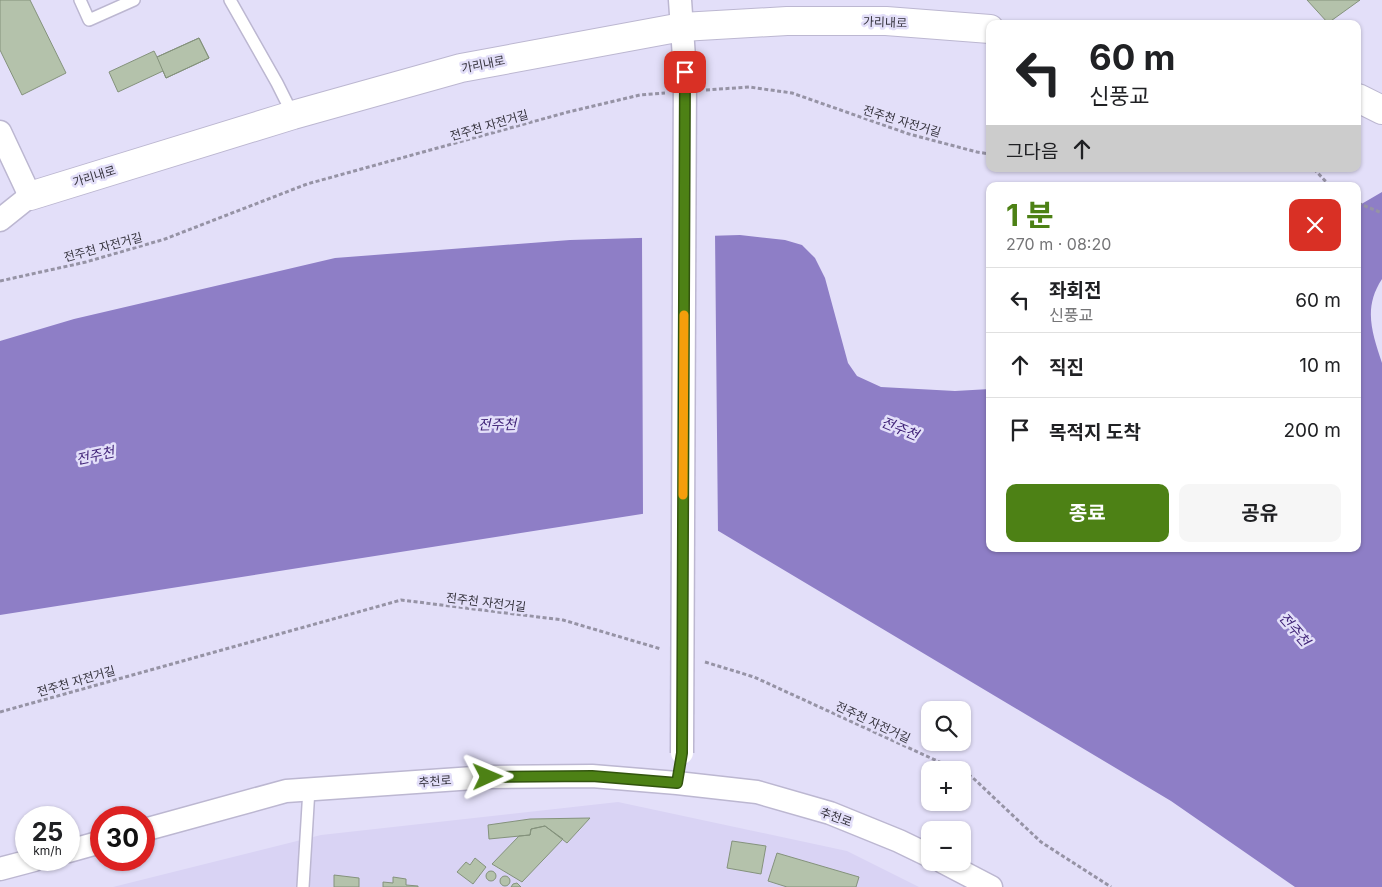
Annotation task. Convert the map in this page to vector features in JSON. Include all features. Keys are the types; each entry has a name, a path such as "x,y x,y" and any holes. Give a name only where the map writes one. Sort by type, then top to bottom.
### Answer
{"street":[{"path":"677,783 682,753 685,72 680,0"},
{"name":"가리내로","path":"0,220 30,196 293,115 461,68 682,27 787,22 886,21 986,29"},
{"path":"1361,100 1382,110"},
{"path":"0,132 30,196"},
{"name":"추천로","path":"155,827 286,792 309,789 488,777 592,776 757,792 830,814 921,852"},
{"path":"0,870 15,866"},
{"path":"960,871 991,887"}],"lane":[{"path":"80,0 89,20 134,0"},
{"path":"230,0 293,115"},
{"path":"303,887 309,789"}],"path":[{"name":"전주천 자전거길","path":"700,91 749,87 792,93 909,134 986,153"},
{"name":"전주천 자전거길","path":"0,281 86,262 165,239 316,182 568,112 640,95 670,93"},
{"path":"1317,172 1326,182"},
{"path":"1361,203 1382,213"},
{"name":"전주천 자전거길","path":"0,712 401,600 563,620 668,651"},
{"name":"전주천 자전거길","path":"697,660 754,677 937,761"},
{"path":"971,776 1041,842 1111,887"}],"shaded area":[{"path":"618,802 847,851 919,887 113,887 321,835"}],"water":[{"name":"전주천","path":"1382,192 1382,279 1373,300 1371,320 1382,363 1382,887 1295,887 1171,801 680,508 0,615 0,341 74,319 335,258 570,240 740,235 785,240 802,245 815,258 825,278 848,363 857,376 881,387 955,391 986,389 986,552 1361,552 1361,204"}],"pier":[{"path":"715,233 718,534 679,511 643,516 642,235"}],"building":[{"path":"0,0 30,0 66,73 22,95 0,50"},
{"path":"1307,0 1360,0 1332,20 1325,20"},
{"path":"199,38 209,58 166,78 163,71 118,92 109,72 154,51 157,57"},
{"path":"199,38 209,58 166,78 157,57"},
{"path":"590,818 567,843 545,826 531,829 530,835 489,839 488,825 530,819"},
{"path":"545,826 563,839 522,882 492,864 519,836 530,835 531,829"},
{"path":"732,841 766,846 761,874 727,868"},
{"path":"777,853 859,877 856,887 787,887 768,881"},
{"path":"475,858 486,867 473,884 457,872 466,862 470,865"},
{"path":"491,871 496,876 491,881 486,876"},
{"path":"334,875 359,878 359,887 334,887"},
{"path":"503,876 507,876 510,881 509,885 503,886 500,883 500,879"},
{"path":"393,877 406,879 406,885 418,887 383,887 383,882 393,883"},
{"path":"517,883 521,887 511,887 513,884"}],"slow traffic":[{"path":"683,495 684,315"}],"route":[{"path":"488,777 592,776 677,783 682,753 685,72"}]}
